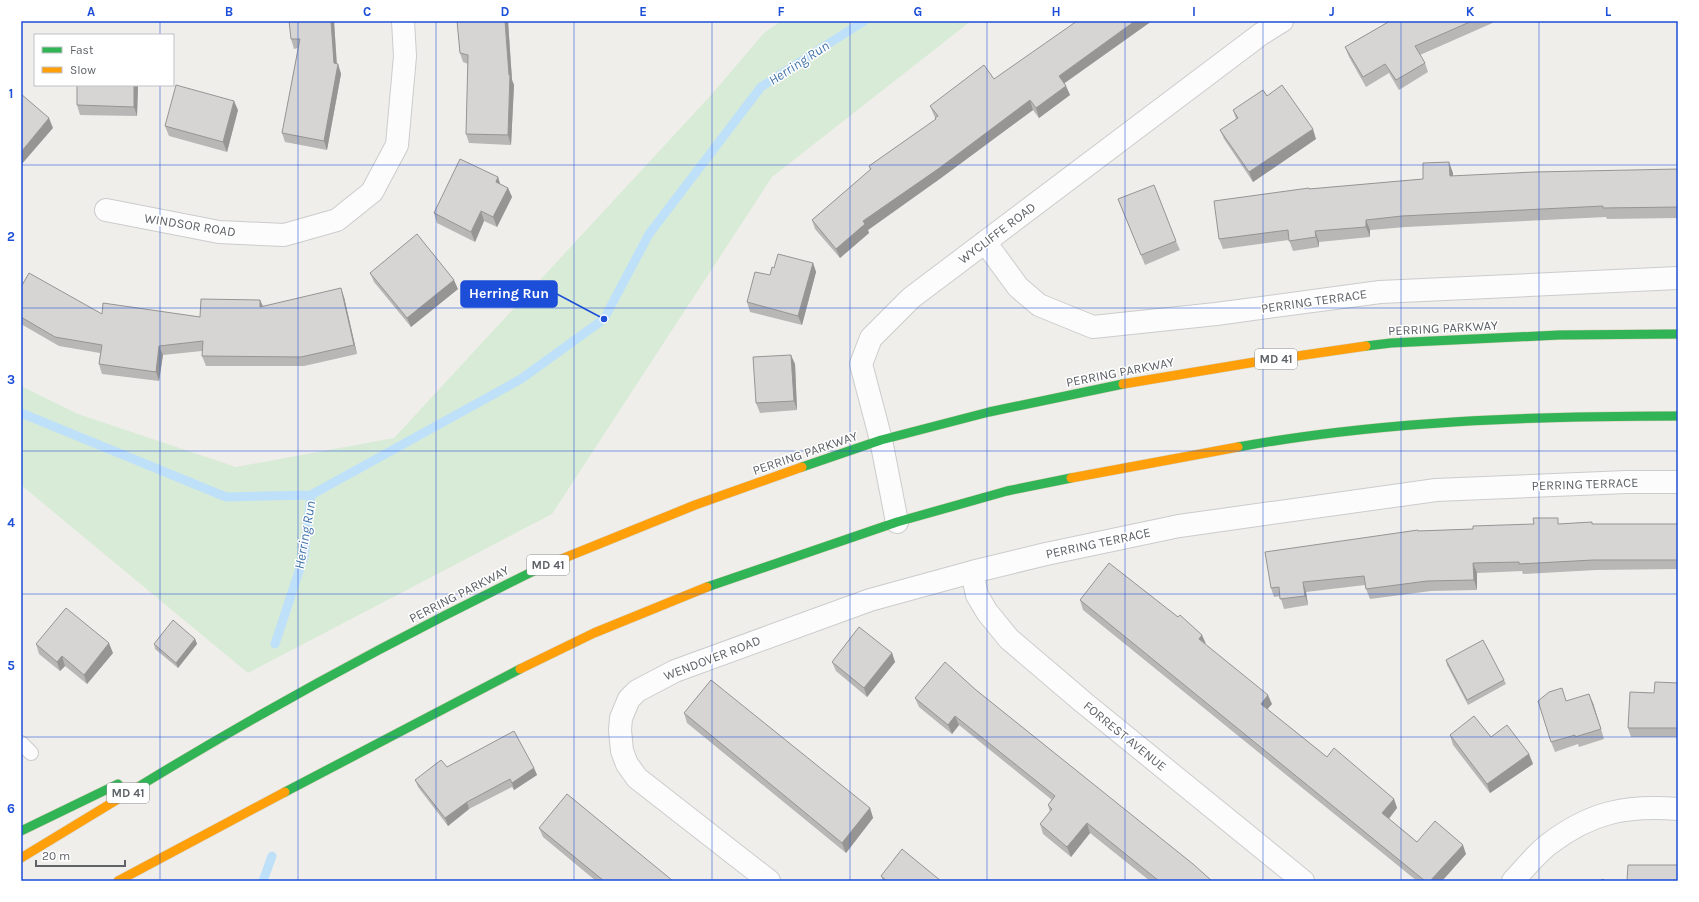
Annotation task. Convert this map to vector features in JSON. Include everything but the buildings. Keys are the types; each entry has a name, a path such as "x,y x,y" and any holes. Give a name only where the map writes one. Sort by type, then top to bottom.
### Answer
{"main road":[{"name":"PERRING PARKWAY","path":"21,858 233,729 451,611 564,557 695,505 881,440 989,412 1101,388 1249,363 1391,343 1559,335 1678,334"},
{"path":"118,881 486,685 594,633 716,584 897,522 1008,491 1118,468 1265,442 1408,425 1576,416 1678,416"},
{"path":"148,770 233,729"},
{"path":"21,831 127,780"}],"street":[{"name":"WINDSOR ROAD","path":"106,210 218,232 270,235 284,235 337,220 372,192 397,145 405,56 402,21"},
{"name":"WYCLIFFE ROAD","path":"897,522 881,440 861,364 871,338 911,298 1255,39 1282,21"},
{"name":"PERRING TERRACE","path":"985,242 1018,287 1039,305 1093,327 1216,314 1380,292 1678,278"},
{"name":"PERRING TERRACE","path":"972,572 1179,526 1436,490 1627,482 1678,482"},
{"name":"WENDOVER ROAD","path":"769,881 637,778 631,771 622,751 620,730 621,718 629,699 637,691 683,668 870,600 972,572"},
{"name":"FORREST AVENUE","path":"972,572 978,595 987,612 1009,639 1082,702 1303,881"},
{"path":"1513,881 1548,845 1576,826 1599,815 1646,807 1678,809"}],"green space":[{"path":"781,21 971,21 772,177 552,514 248,673 21,485 21,386 78,414 236,467 394,438 712,94 764,33"}],"waterway":[{"name":"Herring Run","path":"21,413 226,497 311,495 521,379 604,319 649,234 761,87 864,21"},
{"name":"Herring Run","path":"275,644 304,556 311,495"},
{"name":"Herring Run","path":"263,881 272,856"}],"traffic: fast":[{"path":"1366,346 1391,343 1559,335 1678,334"},
{"path":"802,467 881,440 989,412 1123,384"},
{"path":"1238,447 1347,431 1457,422 1568,417 1678,416"},
{"path":"707,587 897,522 1007,491 1071,478"},
{"path":"138,787 237,728 337,672 439,618 542,567"},
{"path":"285,792 520,669"},
{"path":"21,831 118,784"}],"traffic: slow":[{"path":"1123,384 1249,363 1366,346"},
{"path":"1071,478 1238,447"},
{"path":"542,567 695,505 802,467"},
{"path":"520,669 594,633 707,587"},
{"path":"21,858 138,787"},
{"path":"118,881 285,792"}],"place":[{"name":"Herring Run","path":"604,319"}]}
